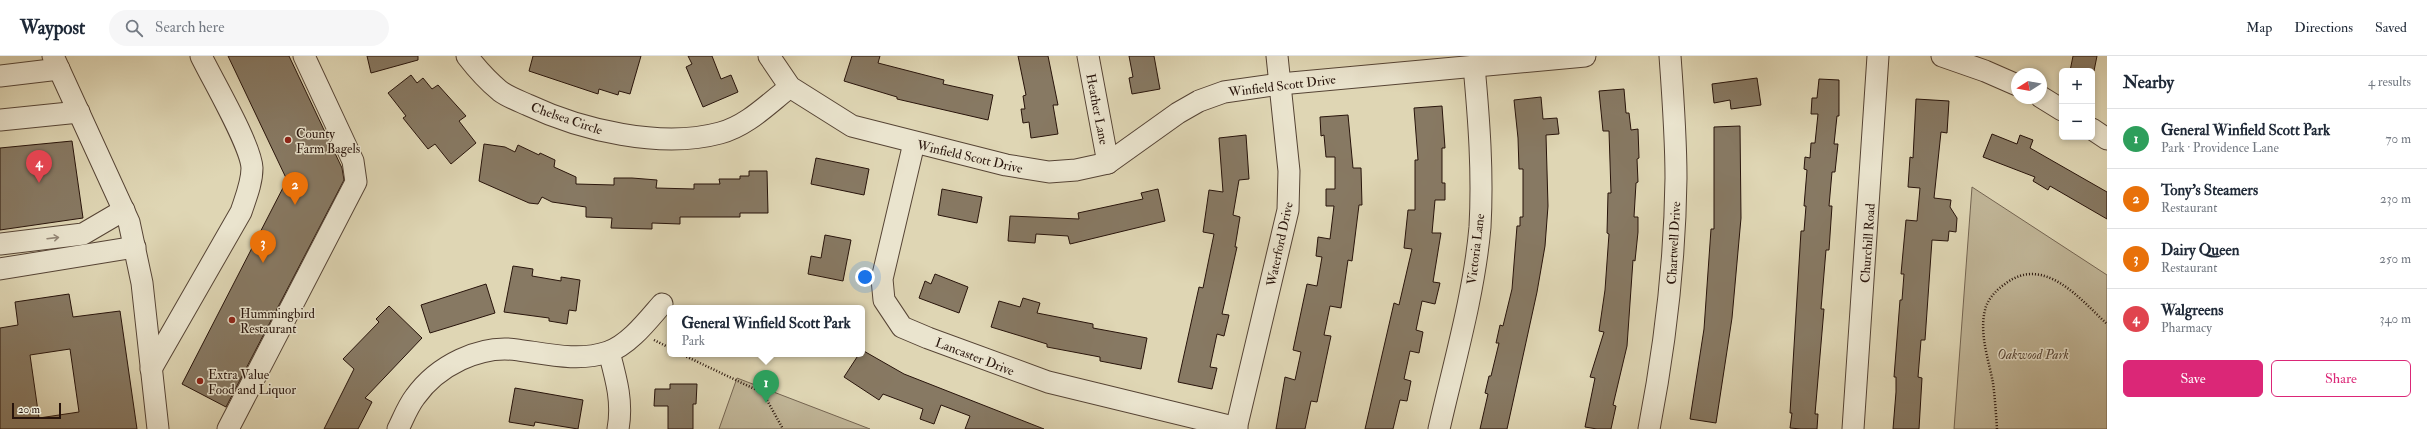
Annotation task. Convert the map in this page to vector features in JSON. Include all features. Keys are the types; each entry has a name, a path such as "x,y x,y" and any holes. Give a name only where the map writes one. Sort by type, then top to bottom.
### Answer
{"street":[{"path":"151,369 241,212 250,188 252,166 243,140 201,56"},
{"path":"228,429 356,182 353,161 304,56"},
{"name":"Chelsea Circle","path":"467,56 501,92 539,110 587,128 625,135 658,138 701,137 719,133 743,123 790,87"},
{"name":"Winfield Scott Drive","path":"769,56 790,87 848,124 914,143 1034,171 1062,171 1108,163 1199,101 1239,89 1585,56"},
{"name":"Heather Lane","path":"1088,56 1108,163"},
{"name":"Waterford Drive","path":"1236,429 1288,210 1289,171 1277,56"},
{"name":"Chartwell Drive","path":"1649,429 1665,336 1674,235 1675,125 1670,56"},
{"name":"Churchill Road","path":"1853,429 1878,56"},
{"path":"1942,56 1985,70 2011,82"},
{"path":"0,76 56,63 124,210 129,222 142,283 158,429"},
{"name":"Victoria Lane","path":"1439,429 1469,295 1479,228 1482,189 1474,66"},
{"path":"2047,101 2059,108"},
{"path":"0,120 79,112"},
{"name":"Lancaster Drive","path":"914,143 882,279 884,300 902,326 928,338 1048,382 1236,429"},
{"path":"0,244 82,234 124,210"},
{"path":"26,241 30,264"},
{"path":"0,269 135,247"},
{"path":"398,429 415,396 436,375 453,363 470,355 500,349 567,357 609,352 638,332 662,304"},
{"path":"609,352 620,402 618,429"}],"path":[{"path":"1997,429 1996,407 1984,327 1985,310 1999,288 2010,279 2024,274 2051,277 2063,283 2107,324"},
{"path":"687,357 763,393 783,429"}],"green space":[{"name":"Oakwood Park","path":"1972,187 2107,275 2107,429 1954,429"},
{"path":"737,378 870,429 719,429"}],"building":[{"path":"228,56 289,56 342,168 344,180 226,407 182,384 287,180"},
{"path":"367,56 418,56 418,60 371,73"},
{"path":"533,56 641,56 630,94 619,91 618,95 599,89 598,94 529,71"},
{"path":"688,56 712,56 721,79 731,75 738,92 703,107 686,67 692,64"},
{"path":"852,56 880,56 878,63 944,80 943,84 993,95 988,120 897,99 897,97 844,81"},
{"path":"1018,56 1048,56 1058,105 1053,105 1058,134 1031,138 1029,122 1023,123 1021,109 1025,109 1023,96 1026,95"},
{"path":"1129,56 1154,56 1160,89 1132,94 1129,78 1133,77"},
{"path":"2073,56 2097,56 2095,68 2071,68"},
{"path":"411,75 417,83 423,78 432,89 438,85 466,116 459,121 476,143 451,164 435,144 428,149 403,118 406,116 388,93"},
{"path":"1757,78 1761,105 1731,109 1730,100 1714,103 1712,84"},
{"path":"1819,79 1839,80 1839,116 1837,116 1834,144 1838,144 1835,172 1832,172 1829,206 1832,206 1829,250 1826,250 1821,309 1824,309 1815,414 1818,414 1817,429 1801,429 1790,428 1792,413 1790,413 1801,231 1804,231 1806,206 1804,206 1807,170 1804,169 1805,157 1810,158 1811,143 1815,143 1818,114 1811,114 1812,98 1817,98"},
{"path":"1624,89 1626,113 1629,113 1631,130 1638,129 1638,182 1636,183 1634,217 1638,217 1638,232 1635,261 1633,260 1627,346 1613,405 1616,406 1611,429 1597,429 1585,427 1595,378 1590,377 1604,332 1599,331 1605,290 1609,234 1607,233 1608,193 1611,193 1609,131 1603,131 1599,91"},
{"path":"1541,97 1543,119 1557,118 1559,134 1546,135 1548,206 1545,246 1537,292 1507,429 1480,429 1488,394 1485,393 1499,343 1496,343 1500,325 1503,326 1512,289 1517,226 1520,226 1520,217 1523,217 1523,169 1519,169 1518,138 1514,100"},
{"path":"1916,99 1949,101 1947,133 1941,132 1934,198 1951,200 1950,207 1957,218 1956,232 1949,231 1948,241 1932,240 1925,340 1921,340 1918,377 1922,378 1919,429 1893,429 1896,392 1896,377 1894,377 1900,300 1902,300 1904,274 1901,274 1906,220 1917,221 1920,188 1908,187 1910,157 1913,158"},
{"path":"1442,106 1445,148 1442,148 1442,183 1445,183 1445,200 1435,200 1432,233 1441,233 1433,282 1440,283 1435,304 1422,301 1416,330 1423,332 1419,353 1410,351 1404,379 1411,381 1407,401 1400,400 1393,429 1365,429 1394,303 1399,305 1412,249 1404,248 1408,210 1415,210 1415,160 1418,160 1414,108"},
{"path":"1348,115 1353,168 1361,168 1362,205 1359,205 1352,261 1348,260 1341,308 1330,306 1324,335 1331,336 1317,402 1311,401 1305,429 1276,429 1285,377 1295,380 1301,352 1293,350 1307,284 1317,286 1322,257 1316,256 1318,237 1330,239 1334,206 1326,206 1326,189 1335,189 1335,157 1326,157 1324,135 1321,136 1320,117"},
{"path":"1740,126 1741,218 1732,318 1716,423 1690,419 1704,329 1711,229 1714,229 1714,127"},
{"path":"1992,134 2017,144 2020,135 2033,140 2030,148 2107,192 2107,219 2050,186 2048,190 2033,181 2035,177 1983,157"},
{"path":"1246,135 1249,179 1239,180 1233,215 1240,217 1235,247 1237,247 1222,314 1229,315 1224,336 1217,334 1210,367 1217,368 1212,389 1178,382 1199,287 1203,288 1214,234 1203,232 1209,190 1223,192 1219,138"},
{"path":"72,141 83,218 0,230 0,148"},
{"path":"484,144 505,147 515,152 518,145 539,155 540,153 555,160 554,167 576,177 576,184 614,185 614,178 632,178 657,180 656,188 694,189 694,184 720,184 719,179 740,179 740,176 749,176 749,171 767,171 768,213 740,213 740,217 680,217 680,224 652,223 652,229 611,228 612,218 586,217 586,207 552,202 542,197 538,204 529,203 479,181"},
{"path":"816,158 869,169 864,195 811,184"},
{"path":"942,189 982,197 977,223 938,215"},
{"path":"1158,189 1165,221 1070,244 1068,236 1036,234 1035,243 1008,241 1010,216 1079,219 1078,213 1143,199 1141,193"},
{"path":"825,235 851,240 843,281 808,274 811,256 821,258"},
{"path":"513,266 533,269 532,276 561,281 561,277 580,280 576,311 569,310 567,324 549,321 549,318 504,312"},
{"path":"935,274 968,287 959,313 919,298 925,281 931,284"},
{"path":"486,284 495,313 430,333 421,305"},
{"path":"69,294 73,317 120,311 137,429 0,429 0,328 18,325 15,302","holes":["70,349 79,412 39,418 30,355"]},
{"path":"1023,298 1040,303 1037,313 1093,324 1093,328 1147,338 1141,369 1100,361 1100,357 1047,347 1047,344 991,327 999,301 1020,307"},
{"path":"389,306 422,338 365,398 372,402 358,429 324,429 354,369 343,359 379,322 376,319"},
{"path":"865,352 904,374 1044,429 965,429 970,416 941,405 934,424 920,419 923,409 883,394 879,400 844,377 857,357 865,357"},
{"path":"670,384 697,384 696,404 693,404 693,429 668,429 668,406 654,406 655,389 670,389"},
{"path":"515,388 583,400 578,429 535,422 534,426 509,422"}],"place":[{"name":"County Farm Bagels","path":"288,140"},
{"name":"Walgreens","path":"39,183"},
{"name":"Tony's Steamers","path":"295,205"},
{"name":"Dairy Queen","path":"263,263"},
{"name":"Hummingbird Restaurant","path":"232,320"},
{"name":"Extra Value Food and Liquor","path":"200,381"},
{"name":"General Winfield Scott Park","path":"766,403"}]}
